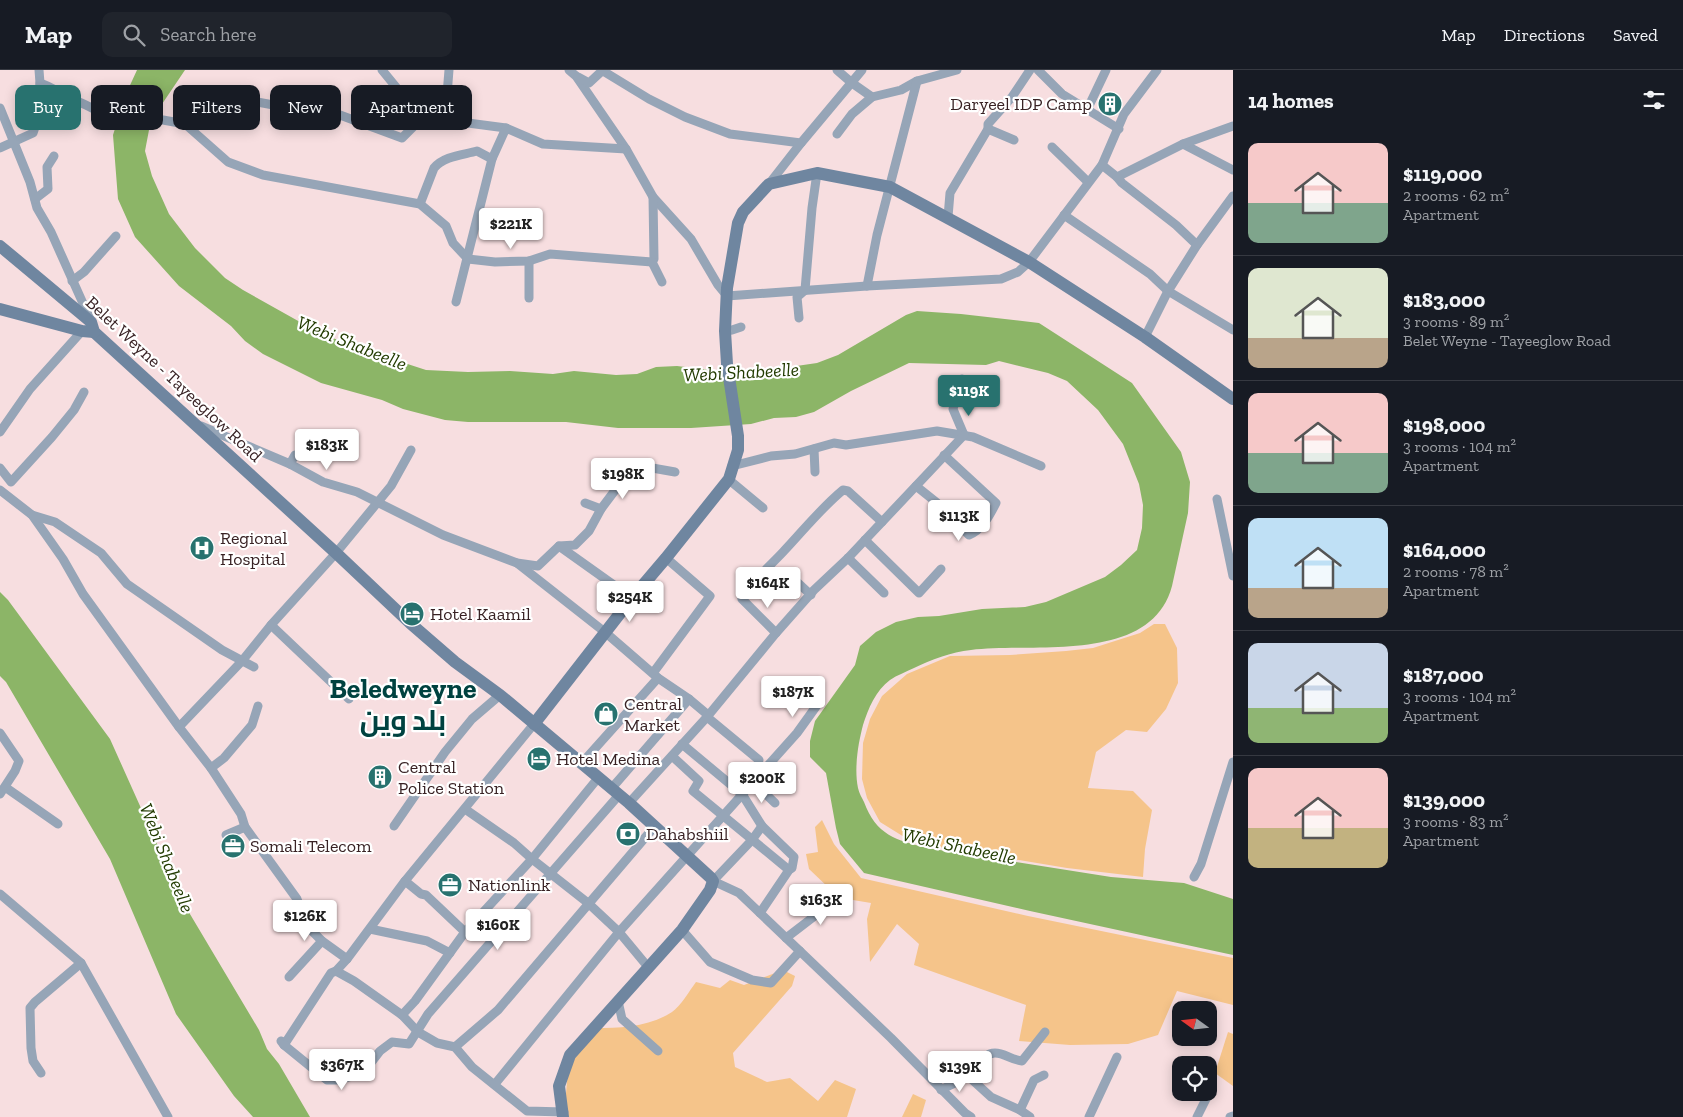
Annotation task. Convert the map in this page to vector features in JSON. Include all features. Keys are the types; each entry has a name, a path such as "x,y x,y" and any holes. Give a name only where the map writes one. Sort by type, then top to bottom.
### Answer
{"street":[{"path":"0,148 33,133 40,82 38,70"},
{"path":"382,70 394,85"},
{"path":"448,85 449,70"},
{"path":"572,73 589,83 603,70 685,117 730,134 801,143"},
{"path":"837,70 872,96"},
{"path":"689,699 619,796 428,1014 409,1044 392,1042 380,1051 363,1073 338,1080 327,1080 282,1042 331,973 336,971 347,960 405,881 534,724 728,479 738,450 738,436 722,323 738,223 743,212 760,189 862,70"},
{"path":"837,134 852,114 872,96 901,90 917,81 957,70"},
{"path":"948,217 950,192 988,129 988,124 1012,97 1030,70"},
{"path":"1038,70 1062,94 1119,129"},
{"path":"1087,110 1106,70"},
{"path":"726,296 1001,279 1018,272 1029,262 1102,165 1124,114 1157,70"},
{"path":"572,73 626,149 653,196 691,239 718,286 726,296"},
{"path":"867,286 877,235 917,81"},
{"path":"40,82 91,107"},
{"path":"260,102 316,113 340,115 351,119"},
{"path":"0,108 30,182 37,208 51,232 89,328"},
{"path":"163,120 173,122"},
{"path":"472,124 506,128 543,144 626,149"},
{"path":"1117,177 1183,144 1233,126"},
{"path":"456,302 492,159 506,128"},
{"path":"988,129 1014,140"},
{"path":"192,130 228,162 263,175 420,204 446,226 453,243 468,258 494,262 529,261 550,254 652,262"},
{"path":"380,130 402,138 410,130"},
{"path":"1183,144 1233,170"},
{"path":"1052,147 1088,182"},
{"path":"420,204 434,168 438,164 446,159 477,151 492,159"},
{"path":"35,199 48,189 47,167 54,156"},
{"path":"1102,165 1176,225 1197,245"},
{"path":"760,189 817,173 890,187 1029,262 1145,337 1233,399"},
{"path":"799,318 797,297 805,290 817,173"},
{"path":"653,196 654,258 652,262 662,282"},
{"path":"1145,337 1168,291 1197,245 1233,196"},
{"path":"1064,215 1150,274 1168,291 1233,330"},
{"path":"72,281 84,272 116,236"},
{"name":"Belet Weyne - Tayeeglow Road","path":"0,246 336,553 410,624 455,662 500,695 655,826 709,875 713,881"},
{"path":"529,261 529,298"},
{"path":"0,309 89,328"},
{"path":"722,323 732,330 741,327"},
{"path":"0,432 30,389 89,328"},
{"path":"962,379 952,409 964,435"},
{"path":"0,468 11,482 74,410 84,392"},
{"path":"192,423 290,464 323,482 357,492 377,504 443,535 516,563 538,566 559,546 575,545 589,531 601,509 624,477 641,466 674,472"},
{"path":"732,466 771,456 795,454 834,443 846,445 937,431 964,435 1041,466"},
{"path":"619,796 672,756 814,590 848,558 964,435"},
{"path":"814,449 815,472"},
{"path":"179,727 242,661 270,626 336,553 391,486 411,450"},
{"path":"290,464 295,455"},
{"path":"916,486 936,502 969,535 976,532 990,514 996,502 944,455"},
{"path":"728,479 763,508"},
{"path":"0,490 32,515 63,559 83,594 211,768 241,814 245,826 297,899 307,926 322,941 347,960"},
{"path":"776,633 742,599 752,584 783,553 824,505 843,490 848,491 882,522"},
{"path":"1217,499 1224,540 1232,556 1230,566 1233,576"},
{"path":"586,503 601,509"},
{"path":"32,515 55,522 101,553 127,584 222,650 254,666"},
{"path":"865,540 919,593 941,569"},
{"path":"559,546 632,598"},
{"path":"581,764 656,675 710,596 666,558"},
{"path":"848,558 884,593"},
{"path":"516,563 606,633 656,675 689,699 758,760 753,782"},
{"path":"797,582 811,595"},
{"path":"270,626 349,699"},
{"path":"394,826 472,719 500,695"},
{"path":"495,1084 619,932 797,733 820,702"},
{"path":"211,768 224,758 252,725 258,706"},
{"path":"0,733 19,761 15,771 2,790 58,824"},
{"path":"682,744 742,794 762,826 794,857 792,868 789,870 786,878 760,913"},
{"path":"672,756 699,781 693,791 789,870"},
{"path":"1194,877 1201,864 1233,762"},
{"path":"402,1015 415,1001 465,932 532,859 598,778"},
{"path":"753,782 775,803"},
{"path":"465,809 514,843 588,902 619,932 648,967"},
{"path":"226,835 245,826"},
{"path":"455,1047 498,1010 588,902 655,826"},
{"path":"336,971 354,981 402,1015 418,1032 437,1043 455,1047 472,1067 527,1111 564,1115 559,1086 570,1055 682,930 710,890 713,881 752,840 762,826"},
{"path":"405,881 426,896 465,932"},
{"path":"713,881 739,893 891,1038 966,1116"},
{"path":"0,894 81,963 168,1117"},
{"path":"786,938 842,895"},
{"path":"370,929 427,941 450,953"},
{"path":"682,930 710,962 752,980 771,982 800,951"},
{"path":"288,976 322,941"},
{"path":"41,1073 33,1062 30,1008 34,1002 81,963"},
{"path":"618,1001 622,1019 658,1051"},
{"path":"941,1090 968,1076 987,1055 1000,1054 1022,1061 1045,1032"},
{"path":"1089,1117 1117,1057"},
{"path":"1020,1110 1034,1080 1044,1075"},
{"path":"968,1076 991,1097 1020,1110 1030,1117"},
{"path":"1197,1117 1205,1101"}],"shaded area":[{"path":"137,70 185,70 173,85 163,103 163,85 130,85"},
{"path":"115,130 149,130 145,151 152,176 169,214 195,248 225,278 325,336 367,348 386,357 426,370 510,371 553,374 574,371 616,375 637,374 656,367 677,366 742,374 817,363 838,355 906,315 917,311 1039,323 1132,383 1181,452 1190,482 1188,513 1172,586 1160,611 1140,628 1115,639 1086,645 964,651 934,659 893,678 877,694 863,725 857,756 856,773 858,788 869,813 881,829 897,839 916,845 1111,877 1184,883 1233,899 1233,955 864,873 840,844 826,773 810,757 810,741 815,721 855,665 860,646 876,632 896,622 918,617 939,616 982,609 1025,607 1046,602 1105,577 1137,550 1142,528 1143,505 1139,484 1123,444 1098,410 1067,381 1048,373 999,361 986,365 909,363 851,391 814,412 796,417 774,418 751,424 691,428 618,428 566,422 468,422 445,420 321,383 263,354 245,341 231,326 179,286 135,237 118,199 113,135"},
{"path":"0,592 8,600 110,739 184,904 259,1030 267,1049 279,1064 310,1117 253,1117 234,1096 176,1014 110,859 6,682 0,676"},
{"path":"1154,624 1165,624 1177,648 1178,683 1166,709 1147,732 1126,730 1096,752 1088,788 1133,791 1152,810 1145,849 1143,877 1067,868 927,845 909,840 880,822 867,798 862,779 863,743 870,719 882,696 907,674 950,656 1010,655 1093,648 1140,633"},
{"path":"822,820 834,844 861,878 1028,916 1233,958 1233,1005 1177,991 1158,1035 1128,1044 1070,1045 1019,1041 1026,1005 914,965 919,944 897,924 870,962 867,919 871,903 847,899 830,889 809,869 806,854 818,852 815,827"},
{"path":"783,970 795,976 792,986 733,1053 735,1067 767,1082 790,1078 818,1101 835,1080 856,1089 847,1117 564,1117 569,1058 595,1028 635,1026 663,1017 678,1006 696,982 720,988 730,980 744,985"},
{"path":"1228,1032 1233,1034 1233,1086 1217,1074 1217,1067"},
{"path":"913,1094 926,1100 921,1117 902,1117"}],"place":[{"name":"Daryeel IDP Camp","path":"1110,104"},
{"name":"Regional Hospital","path":"202,548"},
{"name":"Hotel Kaamil","path":"412,614"},
{"name":"Central Market","path":"606,714"},
{"name":"Hotel Medina","path":"539,759"},
{"name":"Central Police Station","path":"380,777"},
{"name":"Dahabshiil","path":"628,834"},
{"name":"Somali Telecom","path":"233,846"},
{"name":"Nationlink","path":"450,885"}],"district":[{"name":"Beledweyne بلد وين","path":"403,704"}],"water label":[{"name":"Webi Shabeelle","path":"352,343"},
{"name":"Webi Shabeelle","path":"741,372"},
{"name":"Webi Shabeelle","path":"959,846"},
{"name":"Webi Shabeelle","path":"167,858"}]}
